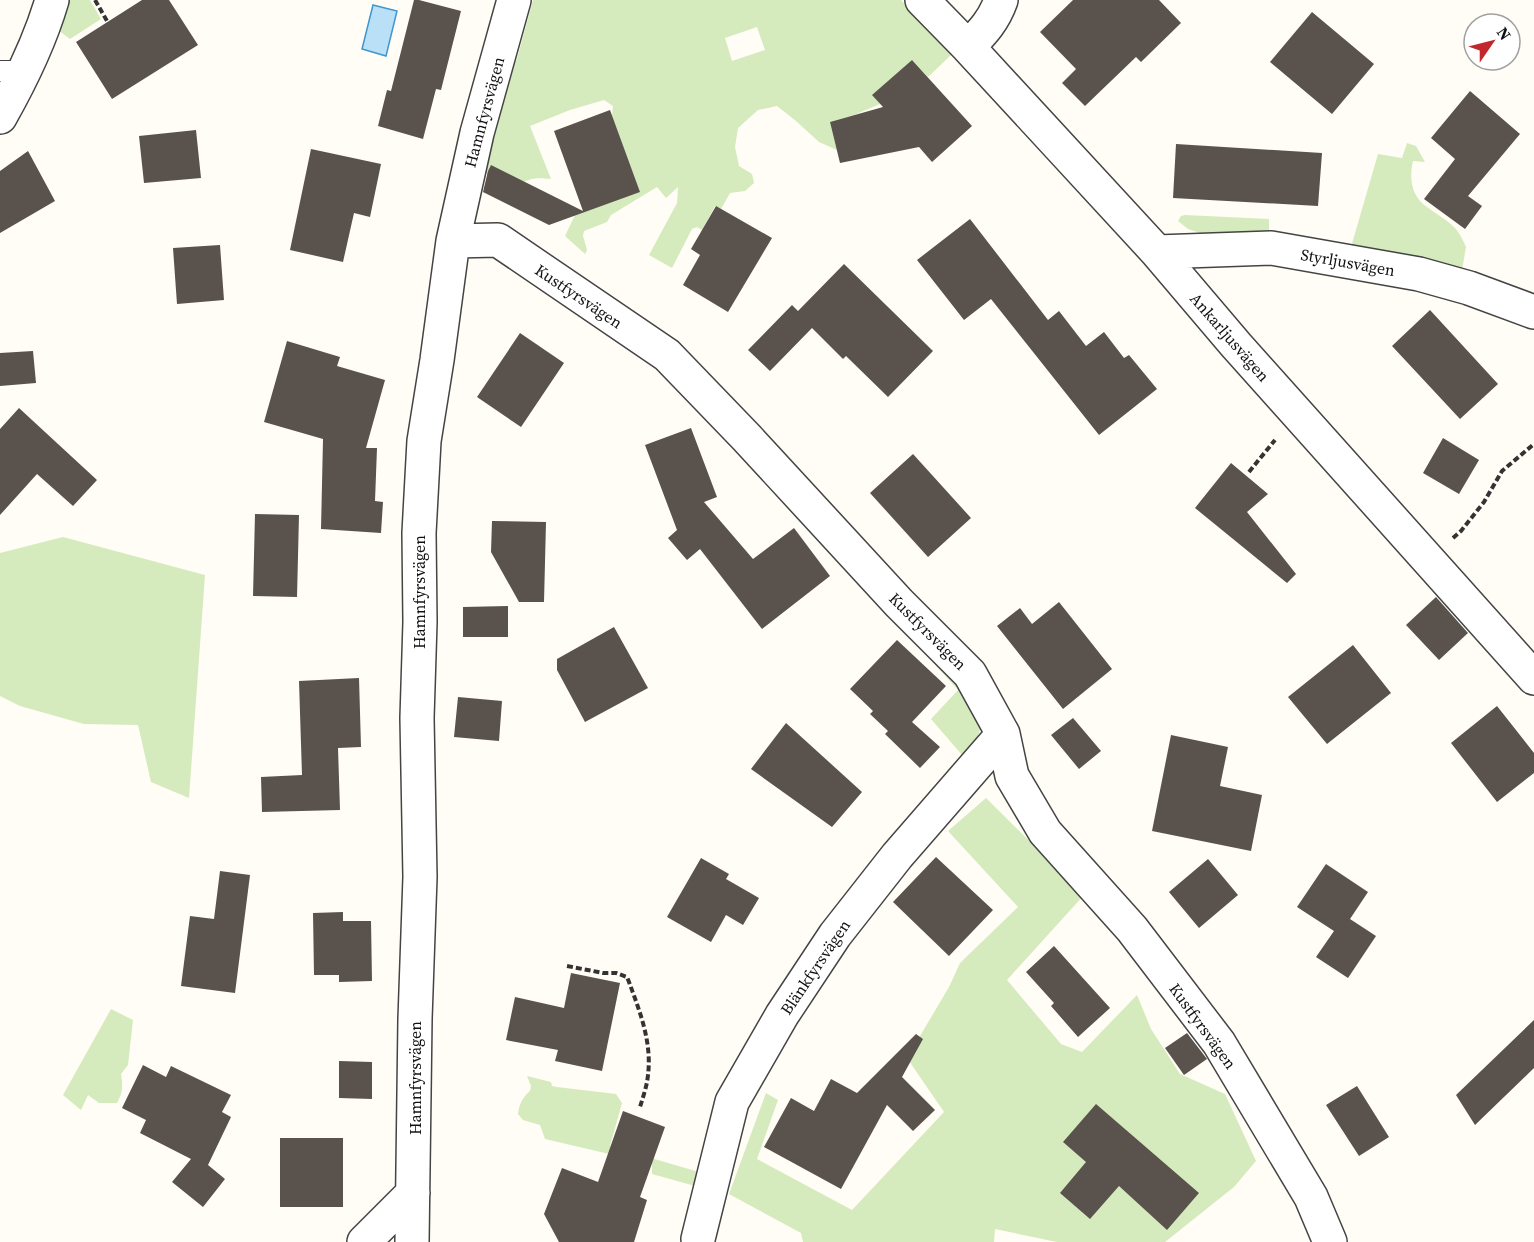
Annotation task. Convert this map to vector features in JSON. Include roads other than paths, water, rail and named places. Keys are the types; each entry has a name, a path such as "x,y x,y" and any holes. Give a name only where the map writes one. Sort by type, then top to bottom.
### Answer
{"street":[{"path":"0,117 12,71 39,37 52,0"},
{"name":"Hamnfyrsvägen","path":"412,1242 415,1019 420,877 417,718 420,622 419,514 424,441 453,242 477,133 514,0"},
{"name":"Ankarljusvägen","path":"922,0 1157,252 1236,345 1534,678"},
{"path":"968,47 986,29 1001,0"},
{"name":"Kustfyrsvägen","path":"453,242 498,240 667,355 747,438 898,603 970,674 1003,734 1012,776 1045,832 1132,929 1219,1043 1311,1197 1330,1242"},
{"name":"Styrljusvägen","path":"1157,252 1271,248 1419,274 1469,288 1534,312"},
{"name":"Blänkfyrsvägen","path":"698,1239 732,1102 782,1016 835,935 863,898 897,855 1003,734"},
{"path":"364,1242 413,1193"}],"water":[{"path":"373,5 397,11 386,56 362,49"}]}
